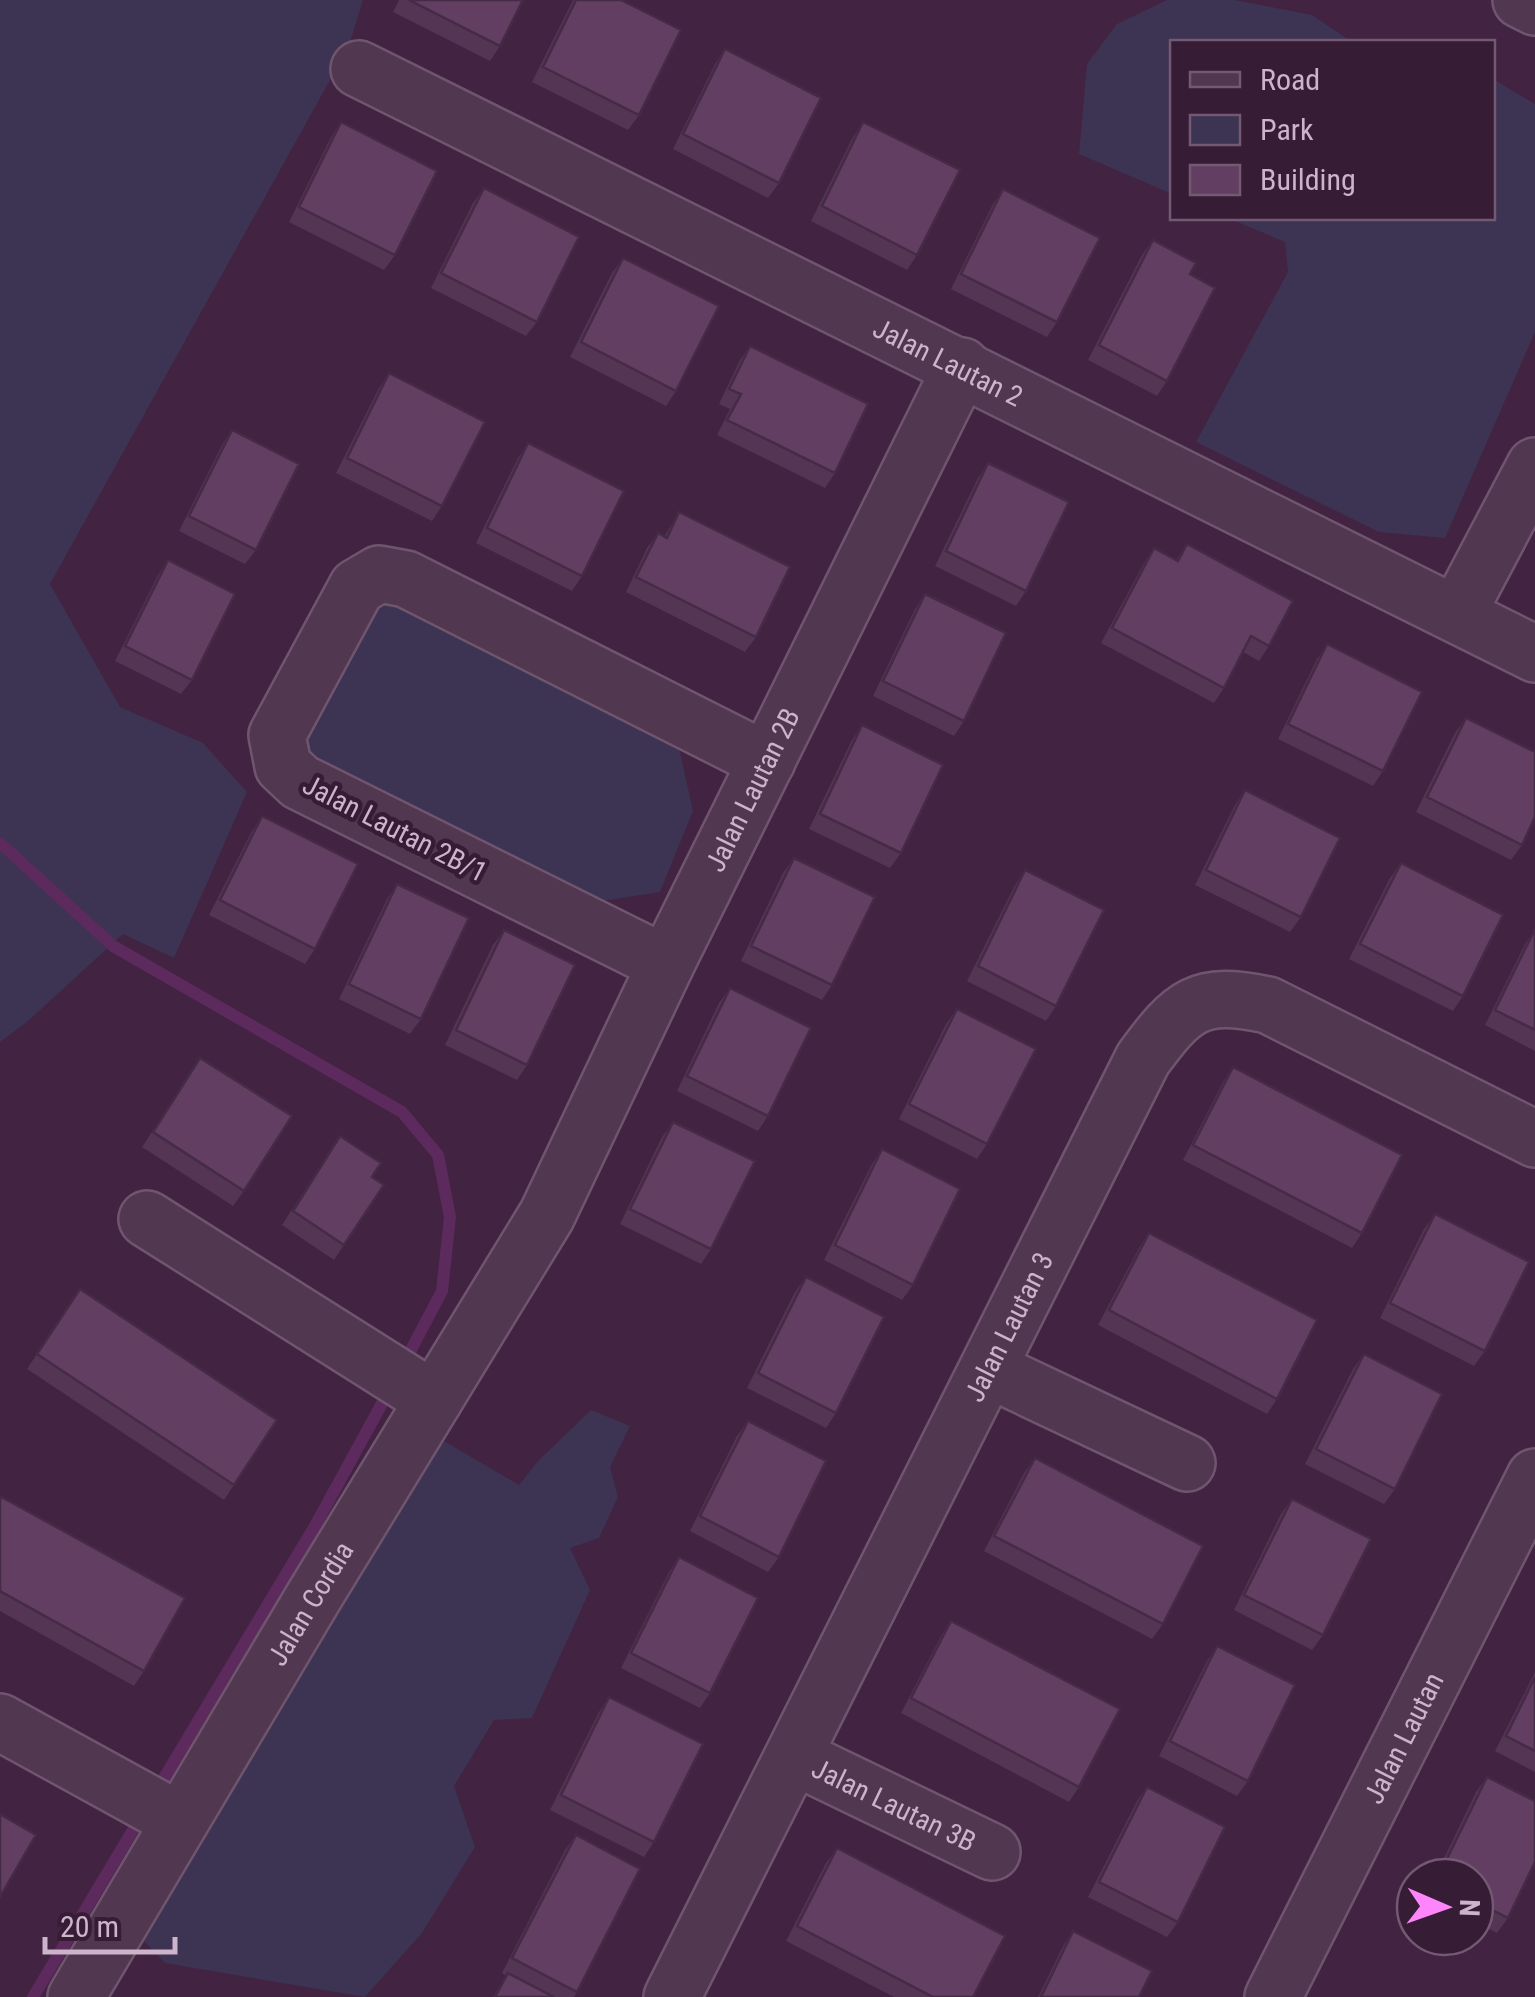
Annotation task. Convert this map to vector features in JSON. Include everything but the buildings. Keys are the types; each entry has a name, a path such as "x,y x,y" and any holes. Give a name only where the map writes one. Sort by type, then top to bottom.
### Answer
{"street":[{"path":"1521,0 1535,7"},
{"name":"Jalan Lautan 2","path":"359,69 1535,654"},
{"name":"Jalan Lautan 2B","path":"546,1215 962,366"},
{"path":"1458,614 1535,466"},
{"name":"Jalan Lautan 2B/1","path":"666,964 300,782 283,766 277,735 357,587 378,574 406,579 766,761"},
{"name":"Jalan Lautan 3","path":"672,1997 1143,1059 1174,1017 1202,1002 1236,998 1268,1005 1535,1139"},
{"name":"Jalan Cordia","path":"76,1997 409,1384 546,1215"},
{"path":"147,1219 409,1384"},
{"path":"988,1369 1186,1463"},
{"name":"Jalan Lautan","path":"1273,1997 1535,1477"},
{"path":"0,1722 171,1817"},
{"name":"Jalan Lautan 3B","path":"795,1757 992,1852"}],"green space":[{"path":"0,0 363,0 349,46 50,584 120,707 203,743 247,792 174,958 123,934 0,1042"},
{"path":"1167,0 1235,0 1312,15 1349,40 1170,40 1170,193 1079,154 1087,64 1117,24"},
{"path":"1495,80 1535,104 1535,332 1445,538 1379,532 1196,442 1288,272 1285,242 1233,220 1495,220"},
{"path":"407,593 677,738 693,811 660,892 577,905 314,778 293,739 363,597"},
{"path":"591,1410 630,1426 610,1467 618,1497 599,1538 570,1548 590,1590 532,1718 494,1720 454,1786 475,1847 422,1933 365,1997 165,1963 143,1940 417,1475 444,1441 519,1485"}],"waterway":[{"path":"0,843 113,946 402,1112 438,1155 450,1217 442,1291 403,1365"},
{"path":"155,1793 315,1526 391,1387"},
{"path":"33,1997 142,1815"}]}
